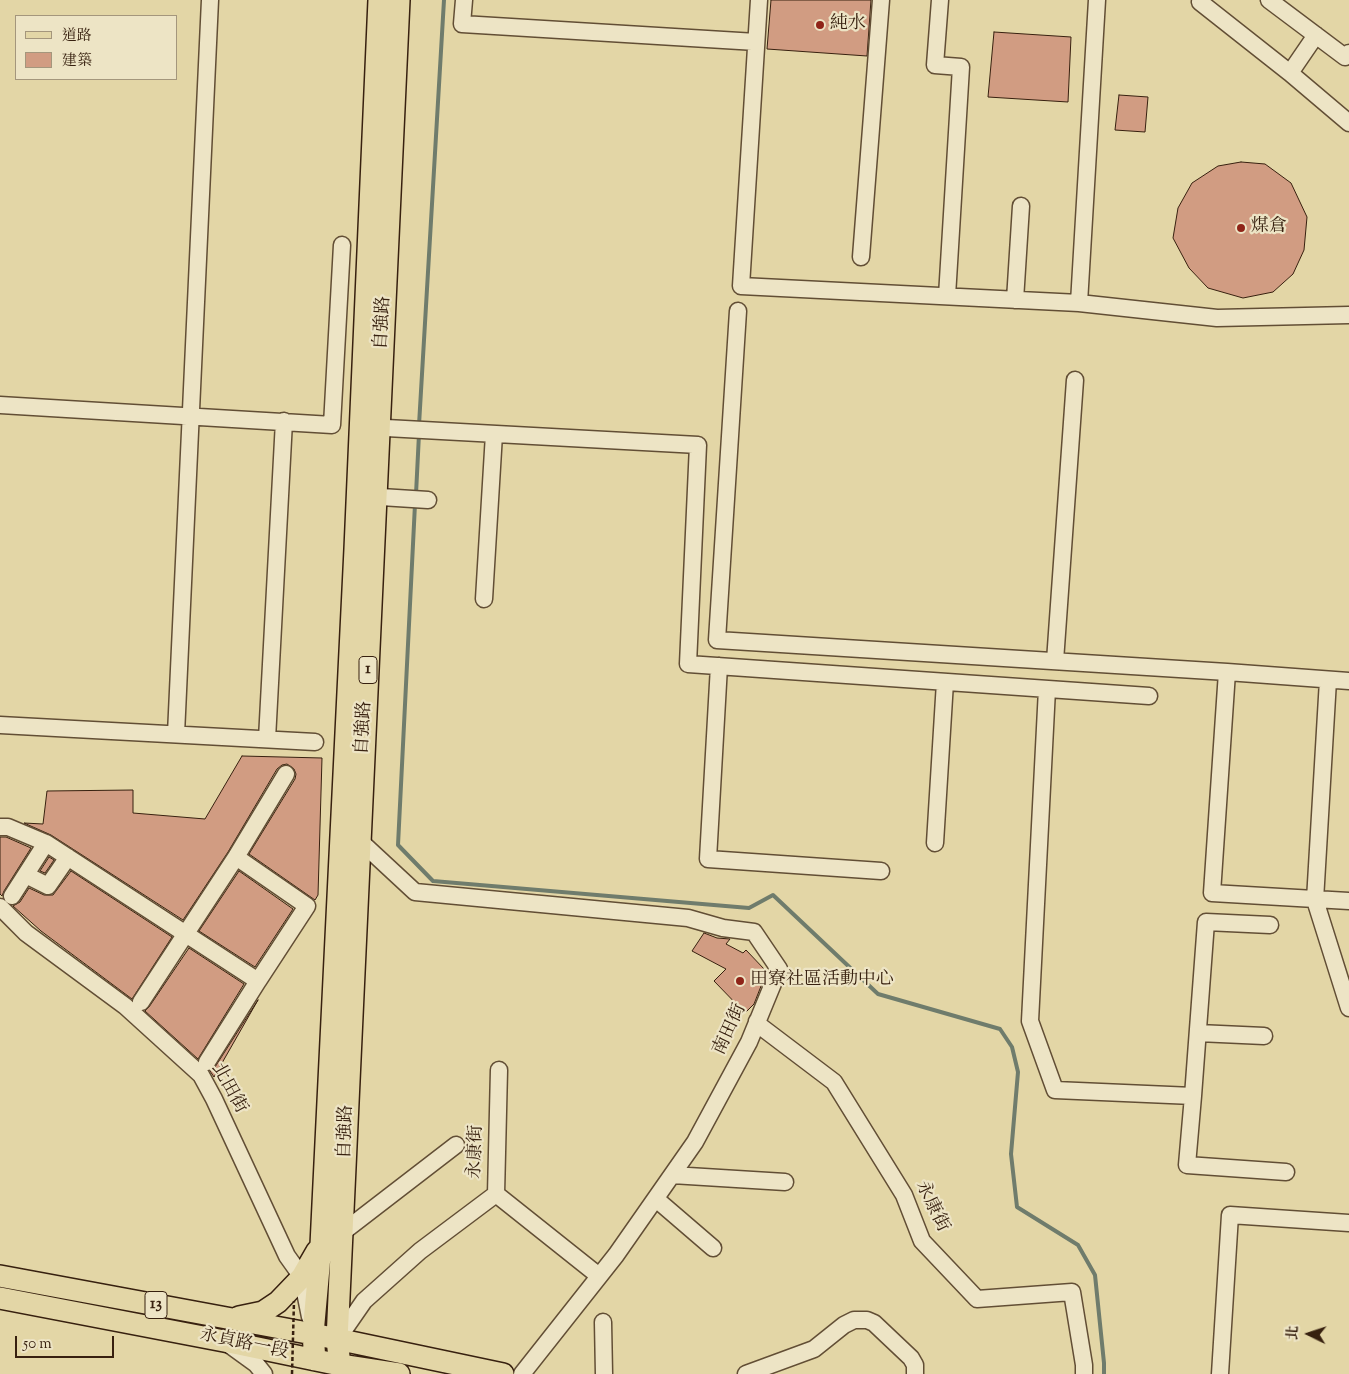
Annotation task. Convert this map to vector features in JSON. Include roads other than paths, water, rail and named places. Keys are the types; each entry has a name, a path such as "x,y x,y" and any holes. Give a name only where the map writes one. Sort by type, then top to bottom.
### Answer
{"main road":[{"name":"自強路","path":"315,1367 313,1334 376,496 370,427 379,0"},
{"name":"自強路","path":"370,427 399,0"},
{"name":"自強路","path":"340,1370 337,1340 343,1232 350,840"},
{"path":"230,1319 263,1312 278,1302 302,1277 321,1245"},
{"name":"永貞路一段","path":"0,1276 313,1334"},
{"name":"永貞路一段","path":"0,1298 224,1340 315,1367 399,1374"},
{"name":"13","path":"313,1334 337,1340"},
{"path":"337,1340 503,1374"}],"street":[{"path":"176,734 210,0"},
{"path":"464,0 462,24 756,42"},
{"path":"759,0 741,286 1079,302 1217,318 1349,314"},
{"path":"861,257 882,0"},
{"path":"940,0 935,66 961,67 947,296"},
{"path":"1079,302 1097,0"},
{"path":"1268,0 1346,57 1349,53"},
{"path":"1200,1 1349,123"},
{"path":"1290,73 1316,34"},
{"path":"1015,300 1021,206"},
{"path":"0,405 332,425 342,245"},
{"path":"738,311 717,640 1349,681"},
{"path":"1055,661 1075,380"},
{"path":"267,739 284,421"},
{"path":"370,427 698,445 688,664 1149,696"},
{"path":"484,599 494,434"},
{"path":"376,496 428,500"},
{"path":"719,666 708,859 881,871"},
{"path":"1227,672 1212,892 1349,902"},
{"path":"1328,680 1315,900 1349,1008"},
{"path":"935,843 945,682"},
{"path":"1047,689 1030,1021 1056,1090 1193,1096"},
{"path":"0,725 314,742"},
{"path":"141,1002 236,857 286,774"},
{"path":"0,827 8,828 46,843 258,981"},
{"name":"南田街","path":"350,840 416,892 688,918 723,928 754,932 779,968 749,1042 695,1142 616,1255 522,1374"},
{"path":"6,902 46,843"},
{"path":"26,875 48,886 68,857"},
{"path":"207,1062 307,906 236,857"},
{"name":"北田街","path":"6,902 26,933 125,1006 201,1075 287,1256 302,1277 313,1334"},
{"path":"1270,925 1206,922 1187,1165 1286,1172"},
{"name":"永康街","path":"758,1022 760,1026 834,1082 904,1195 922,1241 976,1299 1072,1292 1084,1374"},
{"path":"1198,1033 1264,1036"},
{"name":"永康街","path":"499,1070 496,1194 599,1276"},
{"path":"343,1232 456,1145"},
{"path":"672,1175 785,1182"},
{"path":"337,1340 364,1300 420,1251 496,1194"},
{"path":"656,1199 713,1248"},
{"path":"1220,1374 1230,1215 1349,1224"},
{"path":"746,1374 814,1349 844,1325 854,1320 867,1320 874,1323 911,1358 915,1365 914,1374"},
{"path":"603,1322 604,1374"},
{"path":"224,1340 257,1371"}],"waterway":[{"path":"419,425 444,0"},
{"path":"416,494 419,434"},
{"path":"415,504 398,845 433,881 749,908 773,895 878,994 1000,1029 1012,1047 1018,1072 1011,1154 1017,1207 1078,1245 1095,1275 1104,1374"}],"place":[{"name":"純水","path":"820,25"},
{"name":"煤倉","path":"1241,228"},
{"name":"田寮社區活動中心","path":"740,981"}]}
